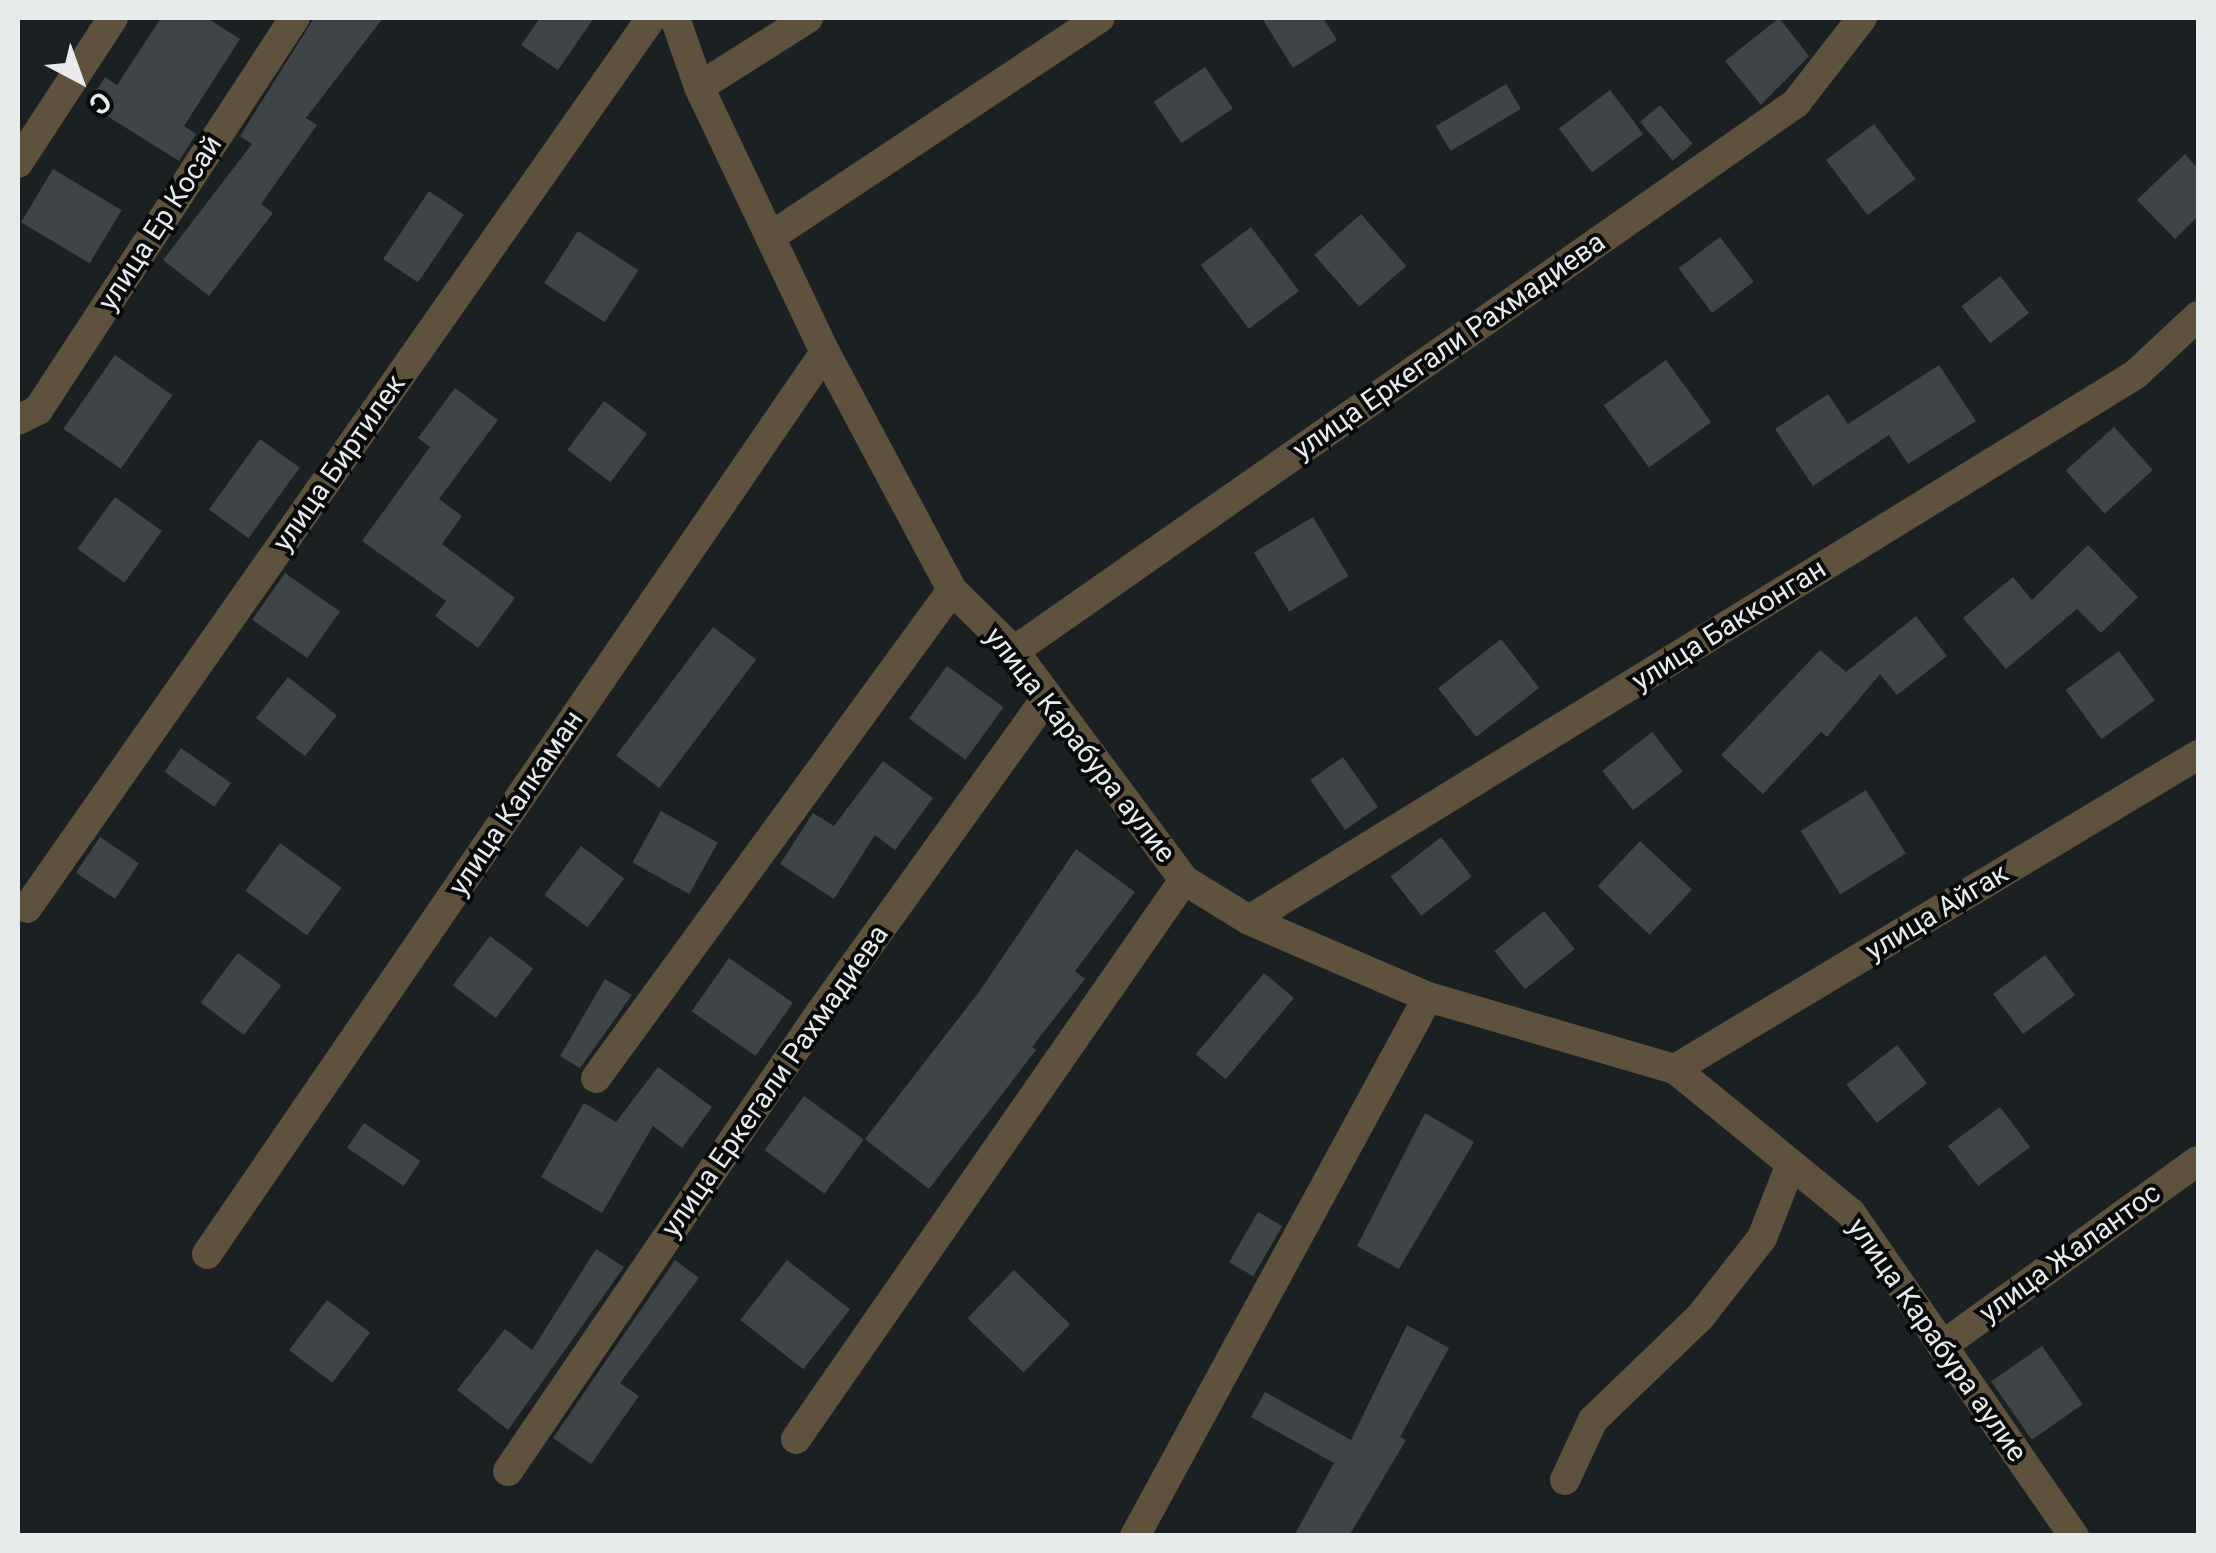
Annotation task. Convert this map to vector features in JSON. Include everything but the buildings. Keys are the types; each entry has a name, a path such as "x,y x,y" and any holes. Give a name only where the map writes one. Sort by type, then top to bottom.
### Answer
{"street":[{"path":"18,162 112,18"},
{"name":"улица Ер Косай","path":"18,420 38,410 295,18"},
{"name":"улица Биртилек","path":"27,908 651,18"},
{"name":"улица Карабура аулие","path":"675,18 700,87 825,352 952,590 1014,651 1184,880 1249,920 1428,997 1675,1069 1851,1214 2074,1536"},
{"path":"700,87 808,18"},
{"path":"770,237 1100,18"},
{"name":"улица Еркегали Рахмадиева","path":"1014,651 1796,103 1862,18"},
{"name":"улица Бакконган","path":"1249,920 2136,374 2198,316"},
{"name":"улица Калкаман","path":"208,1254 825,352"},
{"path":"596,1078 952,590"},
{"name":"улица Еркегали Рахмадиева","path":"508,1471 820,1013 1048,696"},
{"name":"улица Айгак","path":"1675,1069 2198,755"},
{"path":"796,1439 1184,880"},
{"path":"1135,1536 1428,997"},
{"name":"улица Жалантос","path":"1942,1346 2198,1161"},
{"path":"1565,1480 1593,1420 1700,1317 1762,1238 1791,1164"}]}
